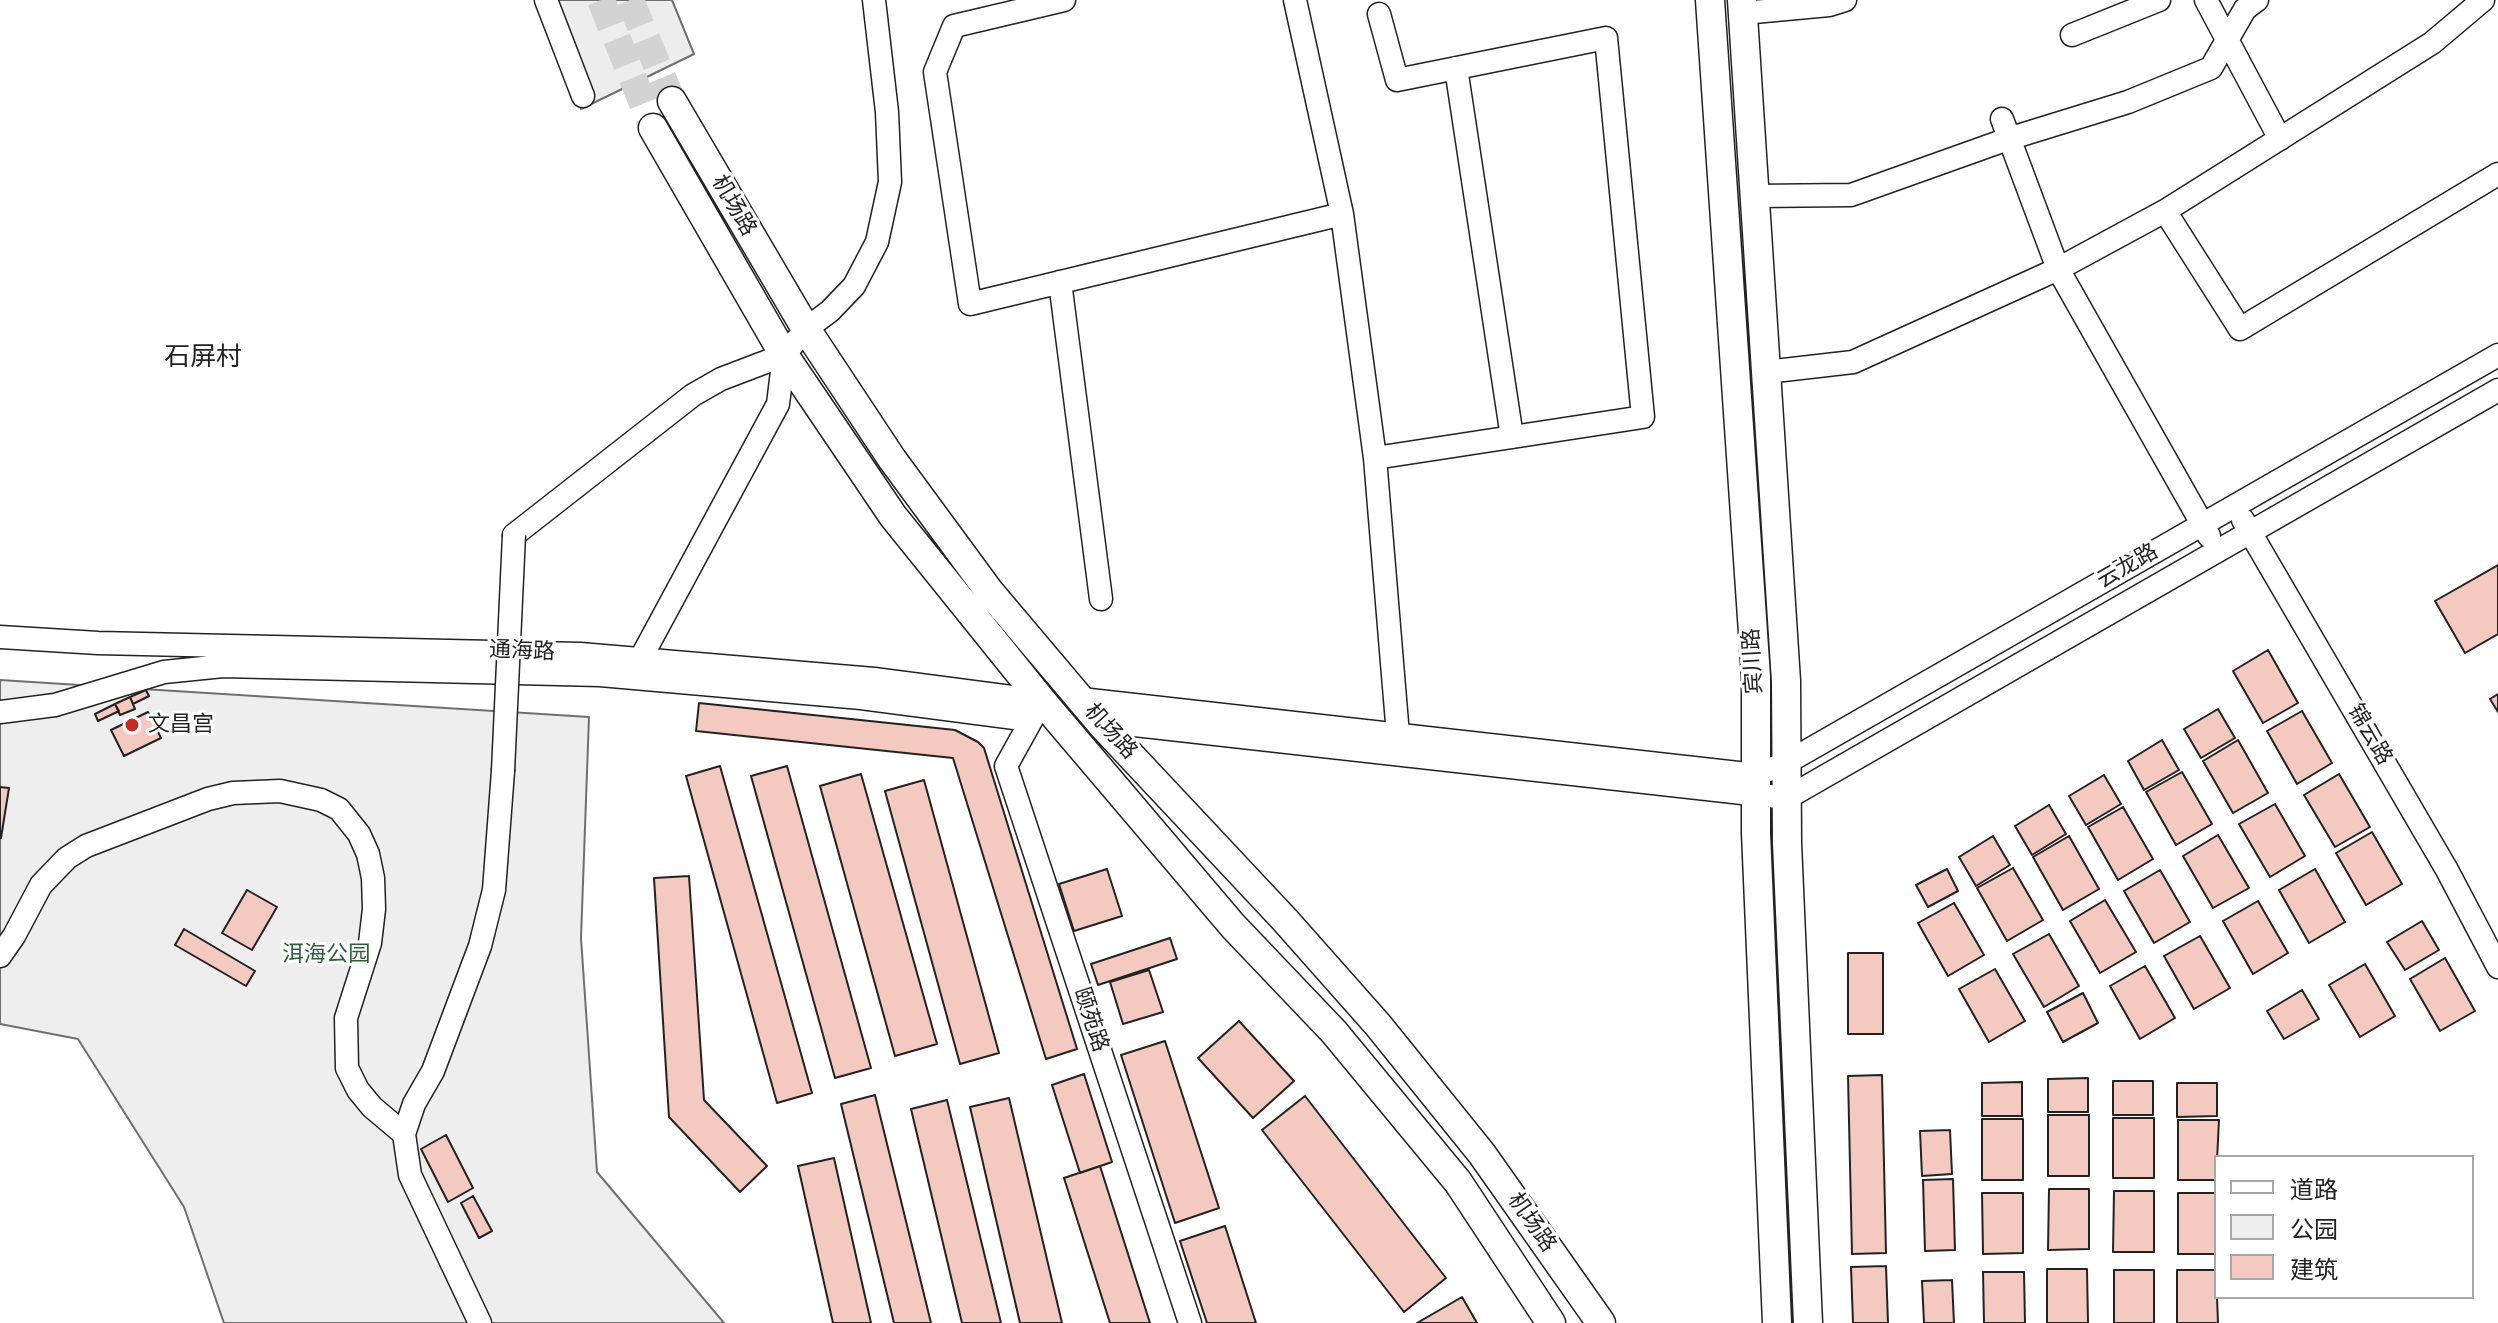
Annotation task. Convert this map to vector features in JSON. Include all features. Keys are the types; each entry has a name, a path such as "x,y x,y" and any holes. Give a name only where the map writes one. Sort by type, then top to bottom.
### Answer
{"main road":[{"name":"宾川路","path":"1710,0 1756,677 1756,786 1777,1323"},
{"name":"宾川路","path":"1742,7 1786,681 1787,798 1808,1323"},
{"name":"机场路","path":"672,101 806,329 892,459 989,591 1099,721 1285,920 1378,1025 1482,1154 1601,1323"},
{"name":"机场路","path":"653,128 784,355 893,516 1036,710 1334,1032 1458,1182 1551,1323"}],"street":[{"path":"546,0 583,96"},
{"path":"480,1323 410,1175 404,1134 414,1104 433,1071 480,946 494,890 514,535 693,395 721,379 784,355 806,329 830,311 854,286 877,242 890,182 887,112 874,0"},
{"path":"1064,0 954,26 935,72 970,304 1342,214"},
{"path":"1295,0 1342,214 1375,458 1398,735"},
{"path":"1742,7 1829,5 1845,0"},
{"path":"2072,35 2159,0"},
{"path":"2206,0 2280,139"},
{"path":"1755,196 1851,195 2005,129 2128,102 2211,68 2245,9 2257,0"},
{"path":"1766,372 1853,362 2058,269 2165,211 2432,43 2483,0"},
{"path":"1375,458 1643,417 1606,38 1397,80 1379,14"},
{"path":"1456,68 1512,437"},
{"path":"2005,129 2058,269 2218,551"},
{"path":"2165,211 2240,329 2498,174"},
{"path":"1060,282 1101,599"},
{"path":"636,668 778,404 784,355"},
{"name":"云龙路","path":"1756,786 1786,763 2498,355"},
{"name":"云龙路","path":"1787,798 2498,390"},
{"name":"锦云路","path":"2235,506 2447,870 2498,967"},
{"name":"通海路","path":"0,637 98,643 522,652 636,668"},
{"name":"通海路","path":"0,712 55,705 164,672 209,666 516,672 636,668 874,679 1036,710"},
{"path":"1081,699 1398,735 1756,786 1787,798"},
{"name":"颐苑路","path":"1036,710 1006,766 1190,1323"},
{"path":"1099,721 1756,786"},
{"path":"0,956 41,885 67,858 86,846 208,799 233,793 280,791 321,800 339,809 354,827 368,854 373,878 374,909 370,943 346,1018 347,1068 358,1090 372,1107 404,1134"}],"green space":[{"name":"洱海公园","path":"0,680 589,717 581,938 597,1172 724,1323 224,1323 184,1207 78,1039 0,1024"}],"shaded area":[{"path":"537,0 672,0 694,54 581,109"}],"building":[{"path":"2498,565 2498,634 2465,653 2435,601"},
{"path":"2268,650 2298,703 2263,723 2233,671"},
{"path":"146,690 149,696 133,704 130,697"},
{"path":"2498,694 2498,712 2490,699"},
{"path":"130,697 135,709 120,715 115,704"},
{"path":"699,703 955,730 978,742 984,748 1077,1049 1046,1059 953,758 696,731"},
{"path":"115,704 119,711 98,721 95,714"},
{"path":"2218,709 2235,738 2201,758 2184,729"},
{"path":"2302,711 2332,763 2297,784 2267,731"},
{"path":"148,712 161,738 124,756 111,730"},
{"path":"2162,740 2179,770 2144,790 2128,761"},
{"path":"2238,740 2268,793 2233,813 2203,761"},
{"path":"720,766 812,1093 777,1103 686,776"},
{"path":"787,766 871,1068 835,1078 751,776"},
{"path":"2182,772 2212,824 2176,845 2146,792"},
{"path":"861,774 937,1044 895,1056 820,786"},
{"path":"2339,774 2370,827 2335,847 2304,795"},
{"path":"2104,775 2121,804 2086,825 2069,796"},
{"path":"924,780 999,1053 960,1064 885,791"},
{"path":"0,787 9,788 1,838 0,838"},
{"path":"2275,804 2305,856 2270,877 2239,824"},
{"path":"2049,805 2066,834 2032,855 2015,826"},
{"path":"2123,807 2153,859 2118,880 2088,827"},
{"path":"2372,832 2402,884 2366,905 2336,853"},
{"path":"2218,835 2249,888 2213,908 2183,856"},
{"path":"1993,836 2010,865 1976,886 1959,857"},
{"path":"2069,836 2099,889 2063,910 2033,857"},
{"path":"2013,868 2043,920 2007,941 1977,888"},
{"path":"1107,869 1122,916 1074,931 1059,884"},
{"path":"1947,869 1958,891 1928,907 1916,885"},
{"path":"2315,869 2345,922 2309,943 2279,890"},
{"path":"2160,870 2190,922 2154,943 2124,891"},
{"path":"689,876 704,1100 767,1166 740,1192 669,1117 654,878"},
{"path":"247,890 277,907 252,950 222,933"},
{"path":"2105,900 2136,952 2100,973 2070,921"},
{"path":"2258,901 2288,953 2253,974 2223,921"},
{"path":"1954,903 1984,955 1948,976 1918,923"},
{"path":"2422,921 2439,950 2405,970 2387,942"},
{"path":"184,929 255,971 246,986 175,945"},
{"path":"2049,934 2079,986 2044,1007 2013,954"},
{"path":"2200,936 2230,988 2194,1009 2164,956"},
{"path":"1170,938 1177,959 1098,985 1091,964"},
{"path":"1848,953 1883,953 1883,1034 1848,1034"},
{"path":"2445,958 2475,1011 2440,1031 2410,979"},
{"path":"2365,964 2395,1016 2360,1037 2329,985"},
{"path":"2145,966 2175,1018 2140,1039 2110,986"},
{"path":"1995,969 2025,1021 1989,1042 1959,989"},
{"path":"1149,970 1163,1012 1123,1024 1110,982"},
{"path":"2302,990 2319,1019 2284,1039 2267,1011"},
{"path":"2083,993 2098,1023 2063,1042 2047,1012"},
{"path":"1239,1021 1294,1081 1253,1118 1198,1058"},
{"path":"1165,1041 1219,1208 1175,1223 1121,1055"},
{"path":"1084,1074 1112,1162 1080,1173 1052,1085"},
{"path":"1882,1075 1886,1253 1852,1254 1848,1076"},
{"path":"2088,1078 2088,1112 2048,1112 2048,1079"},
{"path":"2113,1081 2153,1081 2153,1115 2113,1115"},
{"path":"2022,1082 2022,1116 1982,1116 1982,1083"},
{"path":"2177,1083 2217,1083 2217,1116 2177,1117"},
{"path":"875,1095 931,1323 894,1323 841,1104"},
{"path":"1305,1096 1446,1278 1404,1312 1262,1130"},
{"path":"1009,1098 1062,1323 1020,1323 970,1107"},
{"path":"947,1100 1001,1323 962,1323 911,1109"},
{"path":"2048,1115 2089,1115 2089,1176 2048,1176"},
{"path":"2113,1118 2154,1118 2154,1178 2113,1178"},
{"path":"1982,1119 2023,1119 2023,1180 1982,1180"},
{"path":"2178,1120 2219,1120 2214,1180 2178,1180"},
{"path":"1950,1130 1952,1174 1922,1176 1920,1131"},
{"path":"446,1135 473,1188 448,1202 421,1149"},
{"path":"834,1158 871,1323 833,1323 798,1166"},
{"path":"1100,1166 1150,1323 1110,1323 1064,1178"},
{"path":"1953,1179 1955,1250 1925,1251 1923,1180"},
{"path":"2049,1189 2089,1189 2089,1249 2048,1250"},
{"path":"2114,1191 2154,1191 2154,1252 2113,1252"},
{"path":"1982,1193 2023,1193 2023,1253 1983,1254"},
{"path":"2178,1193 2214,1193 2214,1254 2178,1254"},
{"path":"473,1196 492,1231 479,1238 461,1203"},
{"path":"1225,1226 1256,1323 1207,1323 1180,1241"},
{"path":"1886,1266 1888,1323 1853,1323 1851,1267"},
{"path":"2047,1269 2087,1269 2088,1323 2047,1323"},
{"path":"2114,1270 2154,1270 2154,1323 2114,1323"},
{"path":"2177,1270 2214,1270 2218,1323 2177,1323"},
{"path":"1983,1272 2024,1272 2025,1323 1984,1323"},
{"path":"1952,1280 1954,1323 1924,1323 1922,1281"},
{"path":"1462,1297 1477,1323 1417,1323"}],"tunnel":[{"path":"601,0 653,128"},
{"path":"630,0 672,101"}],"place":[{"name":"文昌宫","path":"132,725"}],"district":[{"name":"石屏村","path":"203,358"}]}
